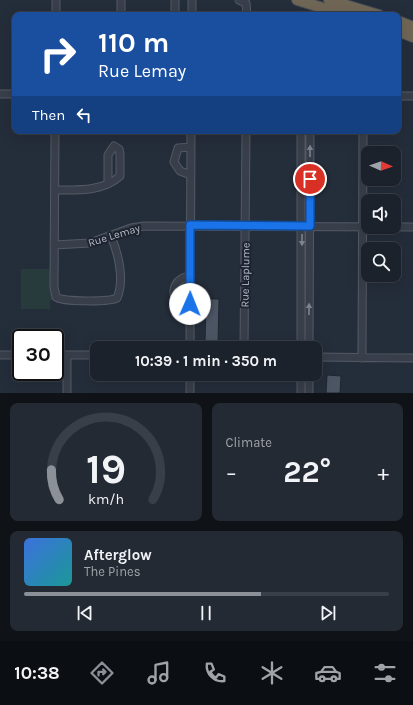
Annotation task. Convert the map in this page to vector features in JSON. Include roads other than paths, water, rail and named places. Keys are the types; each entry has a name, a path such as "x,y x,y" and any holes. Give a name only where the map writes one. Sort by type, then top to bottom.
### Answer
{"highway":[{"path":"297,0 336,12"},
{"path":"329,0 369,12"},
{"path":"401,22 413,27"},
{"path":"401,33 413,37"}],"street":[{"path":"56,0 56,12"},
{"path":"121,0 121,12"},
{"path":"175,0 175,12"},
{"path":"192,0 192,12"},
{"path":"239,0 246,3 247,12"},
{"path":"0,94 12,94"},
{"path":"401,96 413,96"},
{"path":"55,134 54,287 56,297 61,300 111,300 117,298 120,289 120,270 111,236"},
{"path":"190,341 191,134"},
{"name":"Rue Laplume","path":"244,341 246,134"},
{"path":"301,134 301,341"},
{"path":"309,341 310,134"},
{"path":"363,134 363,194"},
{"path":"191,147 178,148 174,162 180,171 191,175"},
{"path":"55,190 84,190 108,184"},
{"name":"Rue Lemay","path":"54,245 86,244 140,226 190,225 361,227"},
{"name":"Rue Lemay","path":"401,228 413,228"},
{"path":"362,358 363,234"},
{"path":"190,276 178,280 175,284 174,292 178,302 190,304"},
{"path":"0,355 12,355"},
{"path":"67,393 67,355 90,355"},
{"path":"322,357 413,358"},
{"path":"190,381 190,393"},
{"path":"301,381 301,393"},
{"path":"309,381 309,393"}]}
